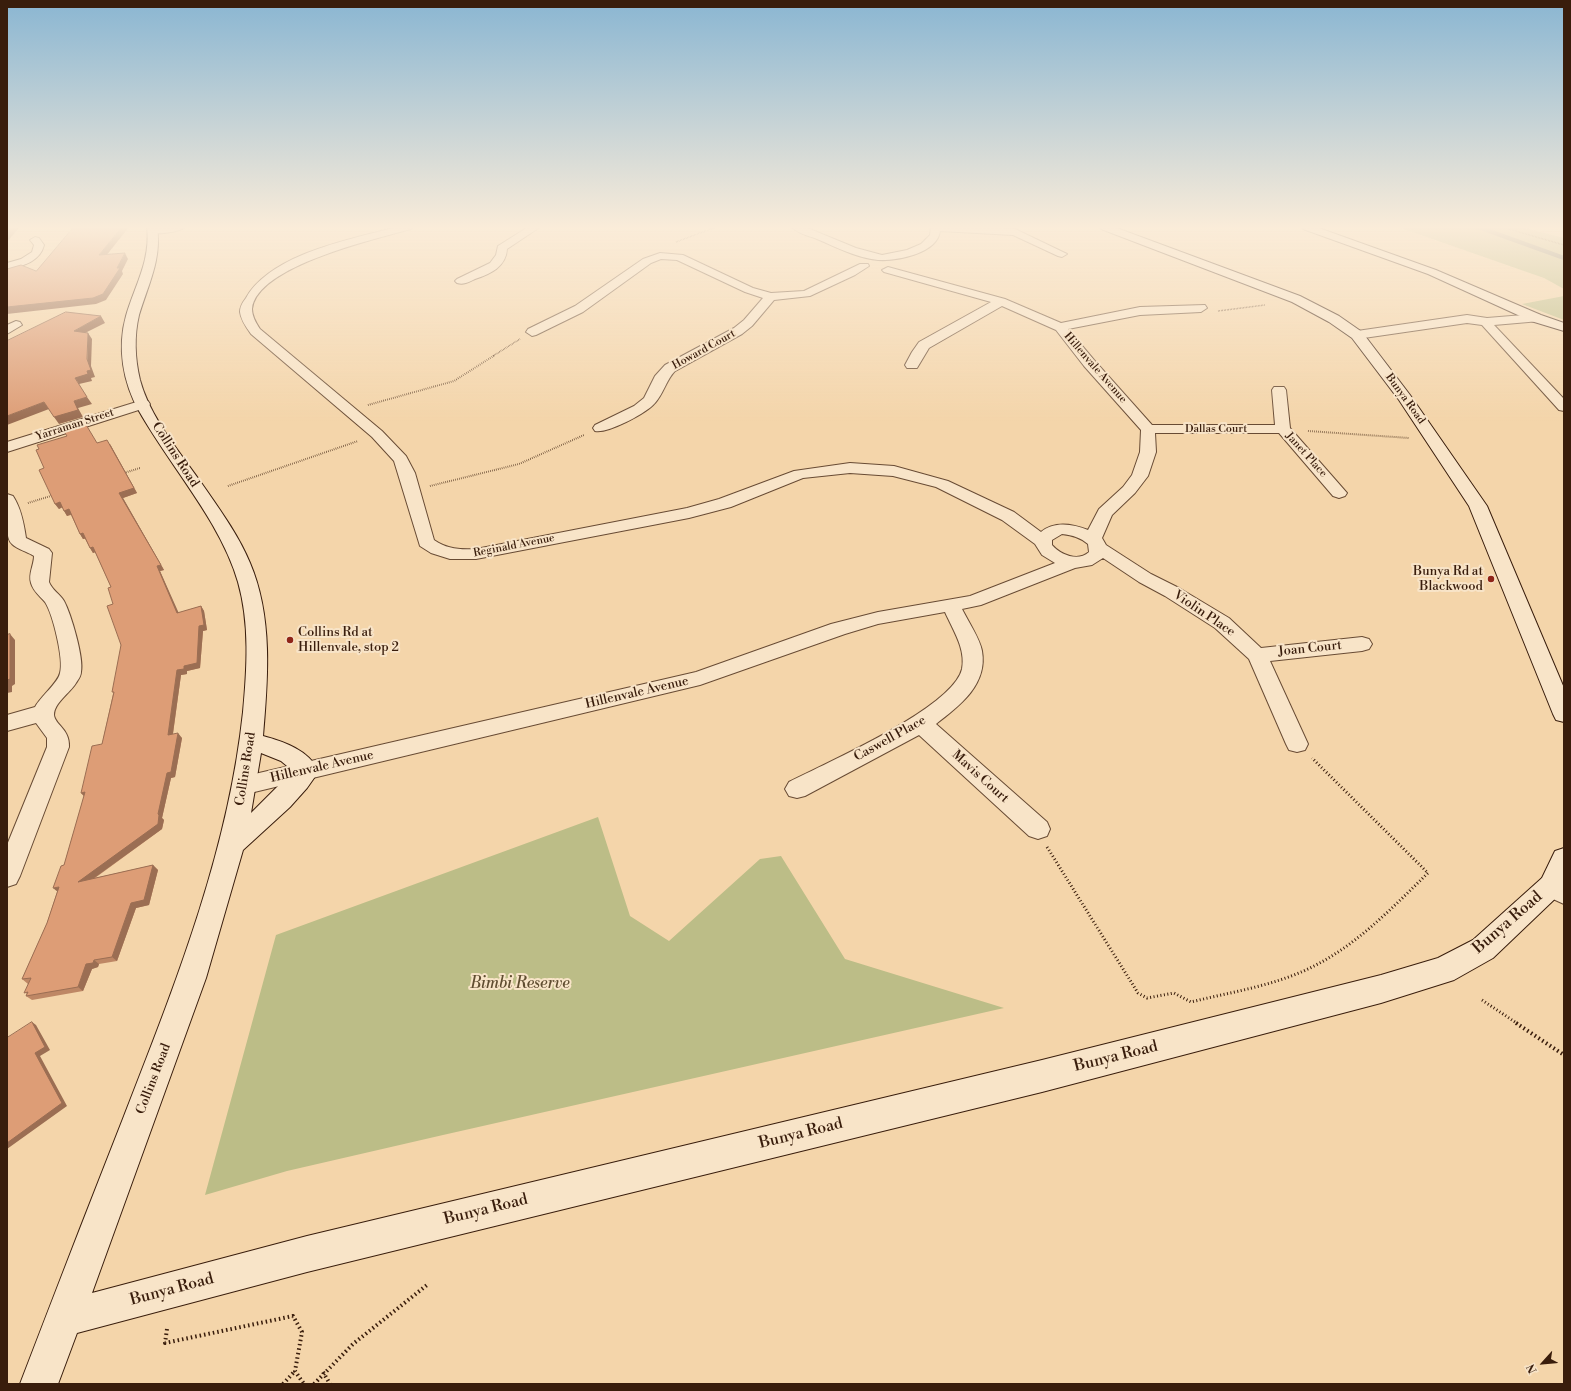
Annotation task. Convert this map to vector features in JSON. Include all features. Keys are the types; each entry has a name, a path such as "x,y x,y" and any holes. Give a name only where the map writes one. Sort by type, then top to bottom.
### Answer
{"street":[{"name":"Collins Road","path":"64,1318 192,978 211,920 233,843 246,785 252,742 257,649 253,604 242,565 220,522 169,449 142,404 132,377 129,334 132,317 141,292"},
{"name":"Reginald Avenue","path":"256,292 247,307 247,316 255,331 377,434 401,459 412,490 426,542 442,552 462,555 476,554 688,513 725,503 800,474 842,469 878,469 924,478 956,490 1008,516 1062,530 1081,532 1089,552 1061,560 1008,516"},
{"path":"532,332 578,309 602,292"},
{"path":"755,292 770,297 806,294 811,292"},
{"name":"Hillenvale Avenue","path":"969,292 1000,301 1060,327 1148,429"},
{"name":"Bunya Road","path":"1278,292 1315,308 1357,335 1405,398 1478,506 1564,714"},
{"path":"1477,292 1536,318 1564,327"},
{"name":"Howard Court","path":"600,428 640,409 653,397 666,372 738,331 748,323 770,297"},
{"path":"912,365 918,352 924,345 1000,301"},
{"path":"1060,327 1140,311 1201,308"},
{"path":"1357,335 1467,319 1487,322 1536,318"},
{"path":"1487,322 1488,326 1564,407"},
{"name":"Janet Place","path":"1279,390 1283,429 1339,493"},
{"name":"Yarraman Street","path":"7,447 142,404"},
{"path":"1062,530 1105,513 1129,490 1140,476 1148,452 1148,429"},
{"name":"Dallas Court","path":"1148,429 1283,429"},
{"path":"7,876 58,747 58,738 45,721 43,713 48,702 66,682 71,673 71,664 59,611 55,602 42,588 39,581 44,558 43,552 18,541 17,528 9,504"},
{"path":"1089,552 1105,513"},
{"name":"Hillenvale Avenue","path":"1023,582 1047,548 1047,534 1062,530"},
{"name":"Hillenvale Avenue","path":"246,785 700,678 838,629 878,618 974,601 1023,582 1089,552"},
{"name":"Violin Place","path":"1089,552 1172,592 1222,623 1257,655 1297,744"},
{"name":"Caswell Place","path":"797,789 922,724 954,698 966,685 972,669 972,650 951,606"},
{"name":"Joan Court","path":"1257,655 1362,644"},
{"path":"7,723 43,713"},
{"name":"Mavis Court","path":"922,724 1038,829"},
{"path":"233,843 293,790 307,771 298,760 281,749 252,742"},
{"name":"Bunya Road","path":"64,1318 176,1290 307,1254 1042,1076 1381,989 1444,970 1482,949 1560,879"},
{"path":"39,1384 64,1318"}],"path":[{"path":"1201,308 1214,311 1271,304"},
{"path":"348,411 454,381 532,332"},
{"path":"412,490 519,464 600,428"},
{"path":"1283,429 1409,438 1405,431"},
{"path":"228,486 377,434"},
{"path":"123,473 140,468"},
{"path":"9,504 58,494"},
{"path":"1038,829 1053,858 1138,993 1146,998 1174,993 1190,1002 1288,977 1323,961 1343,948 1383,917 1428,873 1297,744"},
{"path":"1482,1000 1564,1055"},
{"path":"314,1384 323,1372 361,1338 427,1285"},
{"path":"167,1328 165,1343 292,1316 302,1332 296,1371 283,1384"},
{"path":"296,1371 304,1384"},
{"path":"323,1372 330,1384"}],"green space":[{"path":"1564,296 1564,320 1522,304"},
{"name":"Bimbi Reserve","path":"598,817 630,916 669,941 760,859 781,856 845,959 1004,1008 287,1171 205,1195 276,935"}],"building":[{"path":"7,292 104,292 93,298 7,307"},
{"path":"66,312 101,316 74,331 88,333 87,359 91,370 87,371 88,374 75,378 87,397 74,401 78,410 54,417 44,402 7,416 7,341"},
{"path":"85,423 97,443 107,440 134,488 119,493 161,565 157,566 177,613 201,606 204,625 199,626 197,663 184,666 184,669 177,670 168,735 178,733 171,772 167,773 158,814 158,824 78,882 153,865 144,900 131,903 112,957 94,960 93,963 86,964 78,987 26,996 28,992 24,993 31,978 22,979 47,923 59,887 53,888 61,866 64,865 85,792 81,793 92,746 102,744 114,692 112,692 121,645 107,606 113,604 108,588 111,587 93,547 90,548 83,533 80,534 69,509 64,511 60,502 55,504 39,470 44,468 36,450 39,449 37,445 67,436 63,430"},
{"path":"10,634 10,679 7,680 7,635"},
{"path":"32,1022 45,1047 35,1053 62,1103 7,1143 7,1038"}],"place":[{"name":"Bunya Rd at Blackwood","path":"1491,579"},
{"name":"Collins Rd at Hillenvale, stop 2","path":"290,640"}]}
